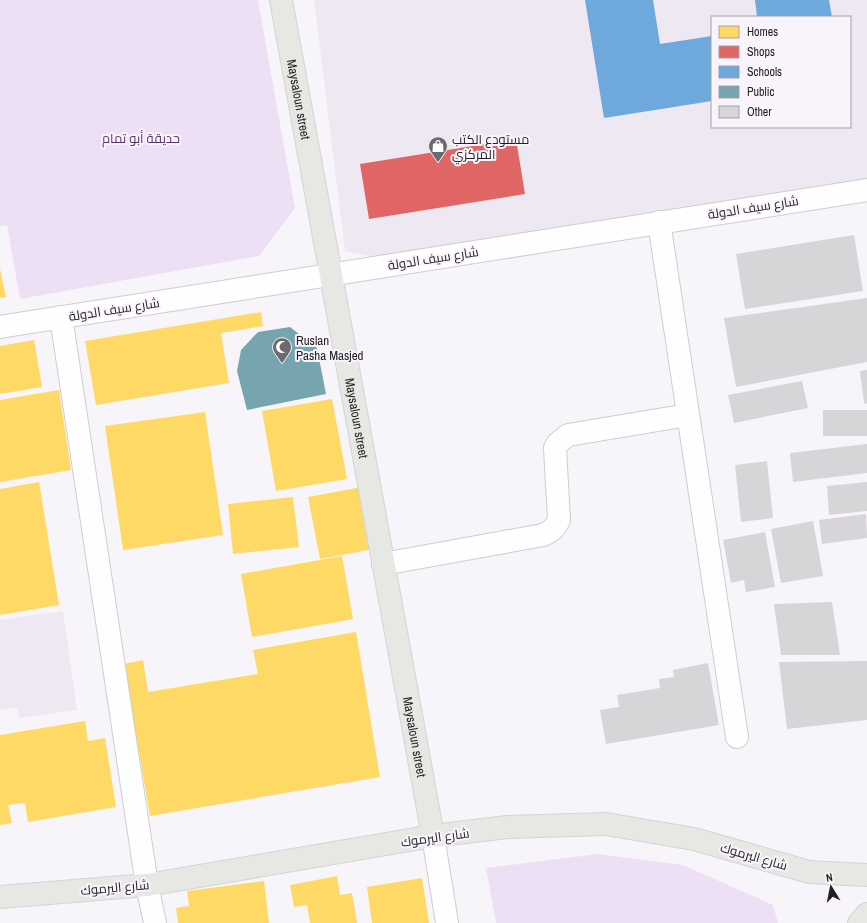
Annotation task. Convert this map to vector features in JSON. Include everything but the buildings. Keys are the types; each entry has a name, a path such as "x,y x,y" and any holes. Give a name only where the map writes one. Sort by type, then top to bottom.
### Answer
{"main road":[{"name":"Maysaloun street","path":"281,0 433,836"},
{"name":"شارع اليرموك","path":"0,897 147,885 433,836 507,827 606,824 694,838 809,872 867,875"},
{"path":"859,923 867,914"}],"street":[{"name":"شارع سيف الدولة","path":"0,327 867,190"},
{"path":"659,222 737,737"},
{"path":"61,317 147,885 155,923"},
{"path":"383,564 543,535 550,532 556,527 559,520 555,448 562,438 574,434 688,415"},
{"path":"433,836 448,923"}],"shaded area":[{"path":"314,0 867,0 867,179 390,261 345,251"},
{"path":"63,611 77,710 19,718 17,707 0,710 0,620"}],"green space":[{"name":"حديقة أبو تمام","path":"0,0 258,0 295,208 259,256 20,299 7,225 0,226"},
{"path":"598,854 683,865 773,905 778,923 496,923 486,868"}],"place":[{"name":"مستودع الكتب المركزي","path":"438,163"},
{"name":"Ruslan Pasha Masjed","path":"282,364"}]}
